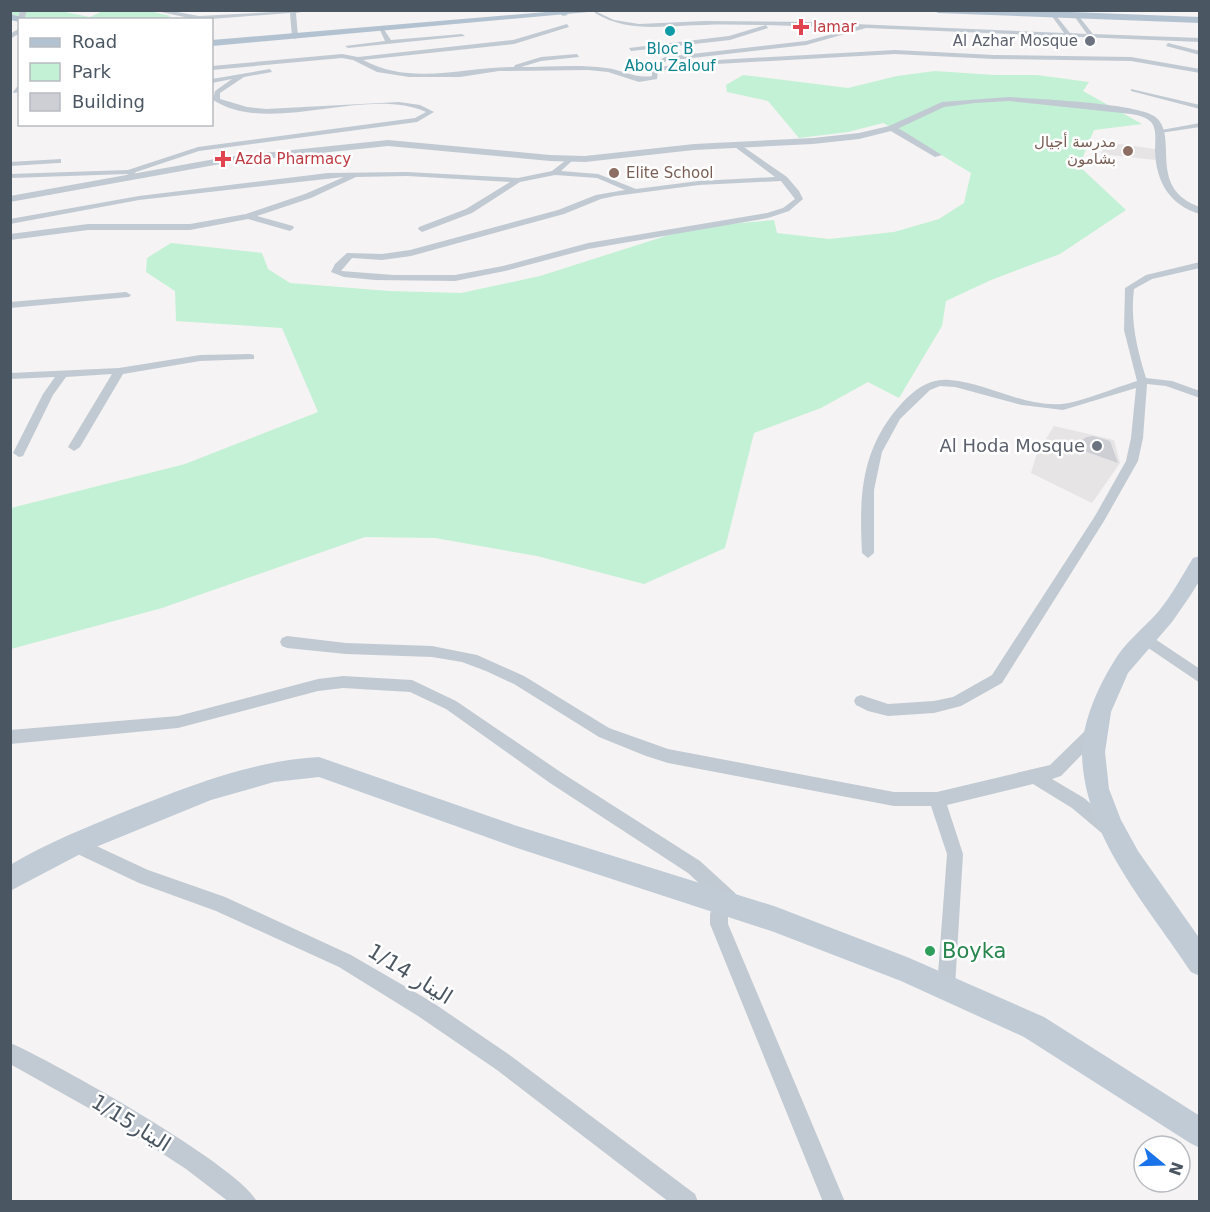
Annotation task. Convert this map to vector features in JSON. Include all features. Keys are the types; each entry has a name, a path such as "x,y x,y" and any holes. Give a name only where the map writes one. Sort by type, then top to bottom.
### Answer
{"main road":[{"path":"938,10 1200,20"},
{"path":"213,43 602,11"},
{"path":"1200,563 1167,614 1122,665 1108,689 1094,732 1094,776 1114,834 1200,963"},
{"path":"10,879 75,844 232,781 292,767 319,767 517,837 731,904 825,938 946,987 1034,1027 1200,1133"}],"street":[{"path":"154,10 209,18 308,11"},
{"path":"172,14 180,10"},
{"path":"602,11 612,21 630,25 776,24 1200,40"},
{"path":"294,12 295,37"},
{"path":"1054,15 1069,35"},
{"path":"1077,16 1092,36"},
{"path":"631,50 730,38 776,24"},
{"path":"213,81 332,60 514,42 567,26"},
{"path":"213,68 342,56 356,59 379,70 409,75 449,76 490,69 603,69 642,80 656,78 655,64 673,57 806,43 864,27"},
{"path":"384,30 389,42"},
{"path":"348,46 462,36"},
{"path":"1146,38 1200,53"},
{"path":"656,69 717,62 895,52 1013,58 1131,59 1200,71"},
{"path":"510,69 542,59 577,56"},
{"path":"10,176 128,175 198,148 417,120 431,112 426,108 401,104 267,111 243,109 216,100 217,92 242,76"},
{"path":"1133,90 1200,107"},
{"path":"10,199 128,175 225,160 388,143 570,159 694,147 841,138 892,128 942,105 975,100 1010,99 1131,111 1151,118 1160,131 1160,155 1166,186 1182,204 1200,211"},
{"path":"1160,131 1200,125"},
{"path":"892,128 939,155"},
{"path":"738,145 758,163 784,179 799,193 799,200 795,206 778,212 695,230 588,246 526,263 455,278 362,276 336,272 350,255 382,257 411,253 561,212 599,197 731,181 784,179"},
{"path":"555,173 570,159"},
{"path":"10,164 58,161"},
{"path":"10,222 139,198 328,175 407,174 518,180 555,173 598,176 635,191"},
{"path":"10,237 88,227 190,226 248,216 309,196 357,174"},
{"path":"422,229 470,211 518,180"},
{"path":"248,216 290,228"},
{"path":"861,701 873,707 888,710 934,707 956,702 998,679 1101,518 1132,461 1137,438 1142,381 1133,351 1130,330 1128,310 1130,288 1149,278 1200,265"},
{"path":"10,305 126,295"},
{"path":"10,376 119,371 200,358 250,357"},
{"path":"74,447 119,371"},
{"path":"19,453 48,394 63,374"},
{"path":"868,553 866,490 874,454 899,412 922,390 936,383 952,383 1024,403 1063,407 1142,381 1167,383 1200,394"},
{"path":"1146,639 1200,677"},
{"path":"287,642 325,647 422,650 462,657 510,676 616,739 658,753 894,799 937,799 1055,771 1094,732"},
{"path":"10,737 178,722 318,685 343,682 412,686 451,705 556,778 694,867 731,904 719,914 719,924 834,1202"},
{"path":"1036,777 1078,803 1114,834"},
{"path":"937,799 955,854 946,987"},
{"name":"الينار 1/14","path":"75,844 145,877 219,903 345,961 425,1009 504,1063 687,1202"},
{"name":"الينار1/15","path":"10,1053 36,1065 131,1121 201,1167 246,1202"}],"shaded area":[{"name":"مدرسة أجيال بشامون","path":"1104,142 1155,149 1156,160 1101,154"},
{"path":"1054,426 1114,440 1120,463 1092,503 1031,473 1037,453"}],"green space":[{"path":"144,10 171,16 167,18 25,18 11,14 10,11 60,11 90,17 103,11"},
{"path":"935,71 1037,75 1089,82 1083,91 1142,124 1094,130 1079,166 1126,210 1060,254 991,280 946,301 942,326 899,398 868,382 821,408 754,433 725,548 644,584 537,556 435,538 365,537 162,608 11,649 11,508 185,464 318,412 282,328 176,321 175,291 146,272 147,258 171,243 262,253 268,269 290,283 389,291 461,293 540,276 694,227 774,220 777,233 829,239 894,232 939,219 964,203 971,173 917,140 883,123 848,132 799,138 768,101 727,92 726,85 743,75 848,88 897,76"}],"building":[{"name":"Al Hoda Mosque","path":"1093,436 1110,441 1118,463 1084,451 1080,441"}],"place":[{"name":"lamar","path":"801,27"},
{"name":"Bloc B Abou Zalouf","path":"670,31"},
{"name":"Al Azhar Mosque","path":"1090,41"},
{"name":"مدرسة أجيال بشامون","path":"1128,151"},
{"name":"Azda Pharmacy","path":"223,159"},
{"name":"Elite School","path":"614,173"},
{"name":"Al Hoda Mosque","path":"1097,446"},
{"name":"Boyka","path":"930,951"}]}
